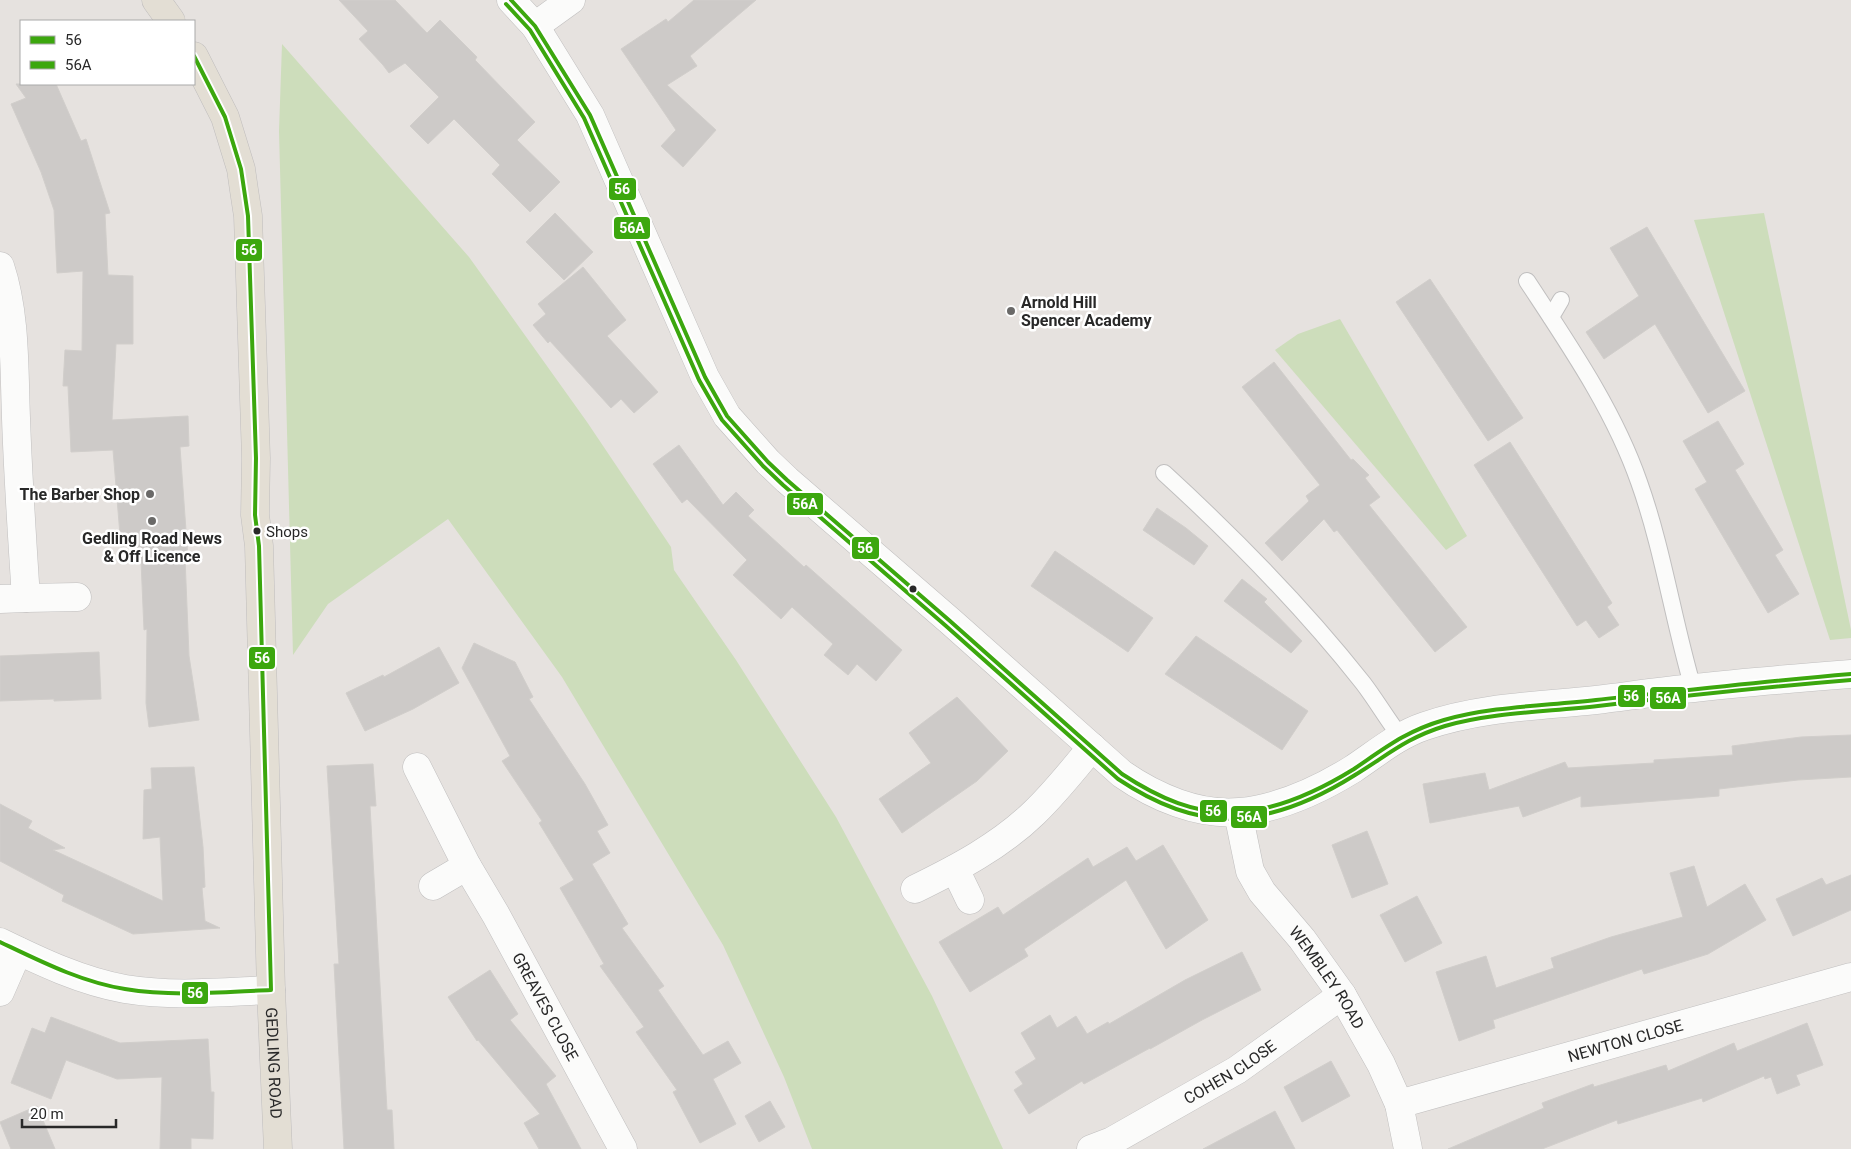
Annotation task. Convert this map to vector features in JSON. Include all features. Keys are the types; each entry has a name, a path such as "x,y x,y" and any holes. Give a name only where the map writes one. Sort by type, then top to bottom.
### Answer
{"main road":[{"path":"156,0 170,20"},
{"name":"GEDLING ROAD","path":"195,58 217,98 230,130 241,169 248,216 256,458 255,515 258,546 271,990 278,1149"}],"street":[{"path":"512,0 535,26 590,115 705,377 727,416 768,462 788,480 950,620 1092,748 1139,786 1171,801 1220,812 1238,813 1258,810 1313,791 1353,769 1400,736 1425,726 1458,717 1524,707 1693,688 1851,674"},
{"path":"535,26 571,0"},
{"path":"0,266 7,293 12,327 18,480 13,598 77,597"},
{"path":"915,889 955,869 1028,819 1092,748"},
{"name":"GREAVES CLOSE","path":"417,768 467,866 496,915 623,1149"},
{"name":"WEMBLEY ROAD","path":"1238,813 1250,871 1262,892 1302,939 1342,995 1381,1064 1398,1104 1408,1149"},
{"path":"433,886 467,866"},
{"path":"955,869 970,900"},
{"path":"0,992 9,947 77,976 127,989 189,993 271,990"},
{"name":"NEWTON CLOSE","path":"1398,1104 1851,977"},
{"name":"COHEN CLOSE","path":"1106,1146 1237,1070 1342,995"}],"lane":[{"path":"1527,281 1593,384 1639,481 1654,529 1679,639 1693,688"},
{"path":"1551,317 1561,300"},
{"path":"1164,473 1195,494 1312,622 1364,684 1400,736"}],"green space":[{"path":"282,44 469,257 587,422 671,547 674,570 736,660 836,817 932,996 1003,1149 812,1149 784,1077 723,945 562,677 448,519 328,604 293,655 279,131"},
{"path":"1764,213 1851,630 1851,638 1830,640 1694,220"},
{"path":"1340,319 1467,536 1446,550 1275,350 1298,334"}],"building":[{"path":"339,0 395,0 427,33 440,20 477,57 475,60 535,122 517,140 560,182 530,212 492,174 500,165 454,119 428,144 410,126 439,97 405,63 389,73 359,39 368,31"},
{"path":"694,0 756,0 690,56 697,66 667,85 716,130 683,167 661,146 676,130 621,49 666,19 668,22"},
{"path":"16,84 56,85 81,141 86,139 110,213 105,214 108,275 133,276 133,344 116,344 112,420 188,416 189,446 180,447 188,558 185,558 189,656 199,720 149,727 146,703 147,629 144,630 141,561 133,562 131,546 121,547 113,450 71,452 68,386 63,386 65,350 82,351 83,271 57,273 54,210 41,172 11,104 26,98"},
{"path":"555,213 593,252 564,280 526,242"},
{"path":"1647,227 1745,391 1708,413 1655,324 1604,359 1586,332 1639,296 1610,248"},
{"path":"583,267 626,320 607,336 658,392 634,413 621,399 611,408 533,325 546,314 538,304"},
{"path":"1430,279 1523,418 1488,441 1396,302"},
{"path":"1274,362 1351,460 1353,459 1369,475 1365,478 1380,497 1369,505 1467,627 1435,652 1337,530 1334,532 1324,519 1282,561 1265,543 1309,501 1306,496 1320,485 1242,387"},
{"path":"1718,421 1744,464 1735,470 1783,550 1775,555 1799,594 1768,613 1695,489 1707,482 1683,441"},
{"path":"1510,442 1612,603 1607,607 1619,625 1599,638 1586,620 1577,626 1474,465"},
{"path":"679,445 723,505 736,492 754,510 748,516 804,567 806,565 902,650 876,681 857,664 848,675 824,655 833,644 792,607 781,619 733,575 747,560 687,499 682,503 653,464"},
{"path":"1157,508 1208,546 1194,565 1143,530"},
{"path":"1055,551 1153,618 1128,652 1031,586"},
{"path":"1242,579 1267,599 1264,602 1302,641 1291,653 1224,601"},
{"path":"1196,636 1308,711 1282,750 1165,674"},
{"path":"474,643 515,662 533,697 529,699 585,784 608,825 597,831 610,853 592,864 628,924 622,928 664,986 658,990 703,1055 728,1041 741,1063 713,1079 736,1124 700,1143 673,1092 677,1090 636,1032 644,1027 600,966 604,964 560,888 574,880 539,823 542,821 502,761 510,756 462,668"},
{"path":"439,647 459,683 413,709 365,731 346,693 383,675 384,677"},
{"path":"99,652 101,699 0,701 0,656"},
{"path":"957,697 1008,751 977,781 902,833 879,799 931,763 909,733"},
{"path":"1851,735 1851,777 1798,780 1719,789 1719,796 1581,807 1581,796 1523,817 1519,806 1430,823 1423,784 1485,773 1489,790 1565,762 1568,768 1654,763 1654,760 1733,755 1732,746 1801,737"},
{"path":"373,764 376,806 370,806 387,1110 392,1110 394,1149 344,1149 334,964 339,964 327,766"},
{"path":"194,767 203,847 205,887 202,888 205,921 220,928 133,934 62,901 64,895 0,861 0,804 32,821 28,828 65,848 53,850 163,901 160,837 143,839 144,790 152,789 151,768"},
{"path":"1367,831 1388,884 1352,898 1332,845"},
{"path":"1163,845 1208,920 1166,949 1126,880 1024,949 1028,956 970,992 939,942 998,907 1003,915 1088,858 1093,867 1127,847 1136,861"},
{"path":"1694,866 1707,907 1745,884 1766,920 1708,954 1644,974 1642,969 1493,1020 1495,1028 1459,1041 1436,972 1486,956 1496,988 1554,968 1551,958 1611,937 1683,917 1670,873"},
{"path":"1851,875 1851,910 1793,936 1776,899 1822,878 1826,885"},
{"path":"1417,896 1442,943 1405,962 1380,915"},
{"path":"1242,952 1261,990 1084,1084 1082,1081 1029,1114 1014,1090 1023,1084 1015,1072 1036,1059 1021,1033 1050,1015 1057,1028 1076,1016 1087,1034 1108,1022 1109,1024 1185,980"},
{"path":"490,970 518,1014 510,1020 556,1076 546,1084 581,1149 539,1149 524,1123 540,1114 477,1041 448,997"},
{"path":"51,1017 120,1043 208,1039 211,1092 214,1092 213,1139 191,1138 191,1149 160,1149 162,1077 117,1079 66,1060 51,1099 11,1083 32,1028 45,1033"},
{"path":"1807,1023 1823,1065 1796,1075 1800,1085 1777,1094 1771,1077 1765,1079 1764,1076 1703,1102 1702,1098 1618,1124 1617,1120 1542,1149 1448,1149 1544,1108 1542,1103 1593,1084 1594,1087 1666,1065 1668,1071 1734,1043 1737,1051"},
{"path":"1331,1061 1350,1096 1302,1122 1284,1087"},
{"path":"770,1101 785,1127 759,1142 745,1116"},
{"path":"37,1106 55,1149 11,1149 0,1122"},
{"path":"1275,1111 1295,1149 1203,1149"}],"transit line":[{"name":"56","path":"511,0 535,26 590,115 705,377 727,416 768,462 787,480 950,621 1122,774 1149,790 1178,803 1208,811 1240,812 1255,810 1285,803 1314,791 1354,769 1386,747 1418,729 1463,715 1519,707 1851,674"},
{"name":"56A","path":"506,4 530,30 584,118 699,380 722,420 763,466 783,485 946,626 1118,779 1146,796 1176,809 1207,817 1240,818 1255,816 1300,804 1342,783 1419,736 1464,721 1521,713 1851,680"},
{"name":"56","path":"0,942 77,976 125,989 161,993 271,990 259,546 255,515 256,458 248,216 241,169 225,117 195,58"}],"place":[{"name":"Arnold Hill Spencer Academy","path":"1011,311"},
{"name":"The Barber Shop","path":"150,494"},
{"name":"Gedling Road News & Off Licence","path":"152,521"},
{"name":"Shops","path":"257,531"}]}
